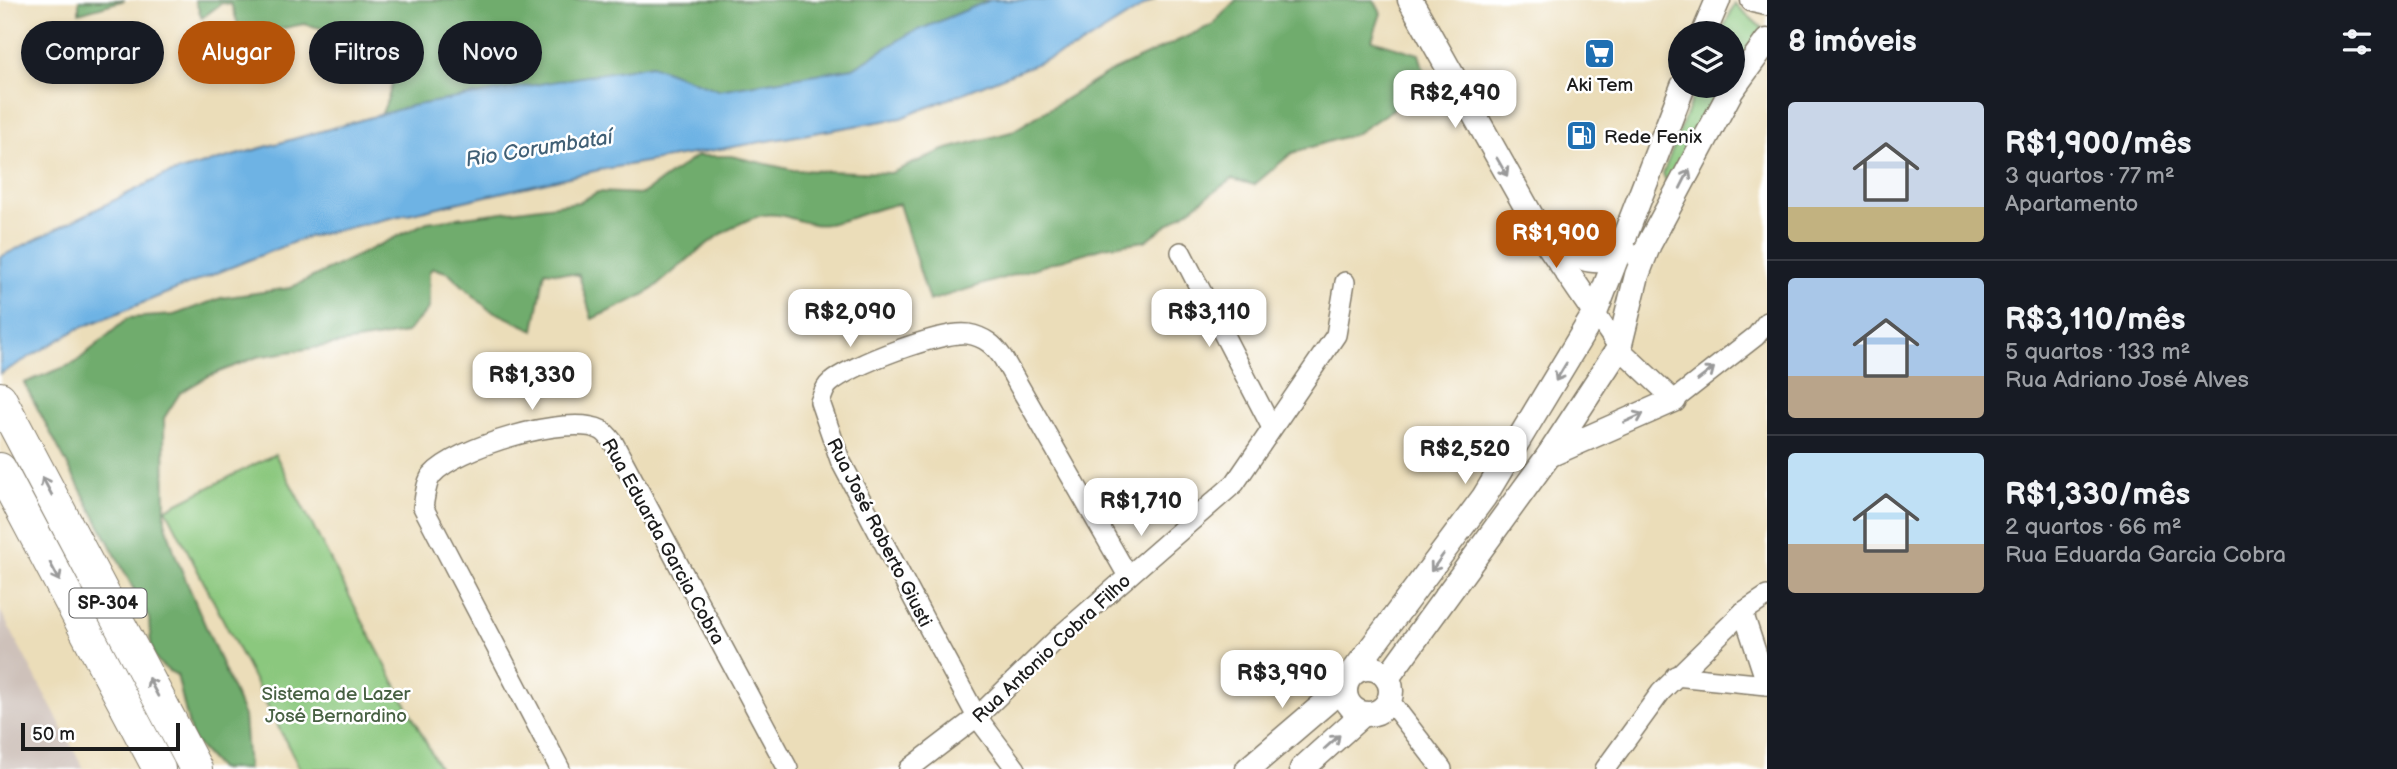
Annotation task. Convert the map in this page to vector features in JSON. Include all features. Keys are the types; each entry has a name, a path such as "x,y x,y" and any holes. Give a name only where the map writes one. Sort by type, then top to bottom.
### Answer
{"highway":[{"name":"SP-304","path":"0,398 196,769"},
{"name":"SP-304","path":"0,469 159,769"}],"street":[{"path":"1410,0 1543,237 1619,348 1674,400"},
{"path":"1709,21 1718,0"},
{"path":"1753,0 1767,3"},
{"path":"1301,769 1363,714 1379,712 1388,689 1619,348 1637,275 1649,244 1731,91 1767,41"},
{"path":"1248,769 1350,678 1484,497 1595,313 1614,258 1678,98"},
{"path":"1543,237 1591,262 1614,258 1643,237 1669,210"},
{"path":"1181,252 1272,428"},
{"name":"Rua Antonio Cobra Filho","path":"909,769 977,717 1062,634 1235,483 1336,335 1345,282"},
{"path":"1549,455 1674,400 1756,335 1767,322"},
{"name":"Rua José Roberto Giusti","path":"1016,769 977,717 840,460 820,402 832,381 872,361 945,334 982,338 1003,358 1128,576"},
{"name":"Rua Eduarda Garcia Cobra","path":"560,769 424,507 429,477 446,463 503,439 570,425 601,430 613,442 788,769"},
{"path":"1605,769 1675,676 1743,612 1767,596"},
{"path":"1675,676 1767,685 1743,612"},
{"path":"1350,678 1374,669 1442,769"},
{"path":"1350,678 1350,706 1363,714"}],"shaded area":[{"path":"0,610 84,769 0,769"}],"green space":[{"path":"79,0 125,0 79,13"},
{"path":"195,0 995,0 918,67 367,143 392,84 424,84 424,21 309,21 309,25 295,26 295,21 237,21 231,4 222,3 202,18"},
{"path":"1236,0 1374,0 1381,13 1372,40 1419,54 1430,91 1404,102 1357,133 1292,153 1254,185 1232,179 1145,241 1104,247 929,301 899,204 819,225 768,214 744,222 716,237 647,293 592,319 579,275 545,271 534,330 488,309 449,273 433,268 429,272 429,308 406,333 257,357 209,376 180,393 164,418 165,521 176,557 244,716 248,769 219,769 192,739 177,675 156,659 151,645 149,618 24,383 75,363 128,318 174,315 221,298 290,288 427,222 579,202 598,192 642,194 697,156 731,156 793,170 891,173 944,150 1011,132 1110,72 1212,25"},
{"path":"1735,4 1763,29 1745,54 1745,21 1727,21"},
{"path":"1692,98 1715,98 1696,127 1668,185 1663,174"},
{"name":"Sistema de Lazer José Bernardino","path":"275,454 440,769 300,769 166,509"}],"water":[{"name":"Rio Corumbataí","path":"990,0 1153,0 1078,47 901,118 599,170 304,238 78,329 0,374 0,257 165,175 411,106 651,65 718,90 853,68 909,34"}],"place":[{"name":"Aki Tem","path":"1600,53"},
{"name":"Rede Fenix","path":"1581,136"}]}
